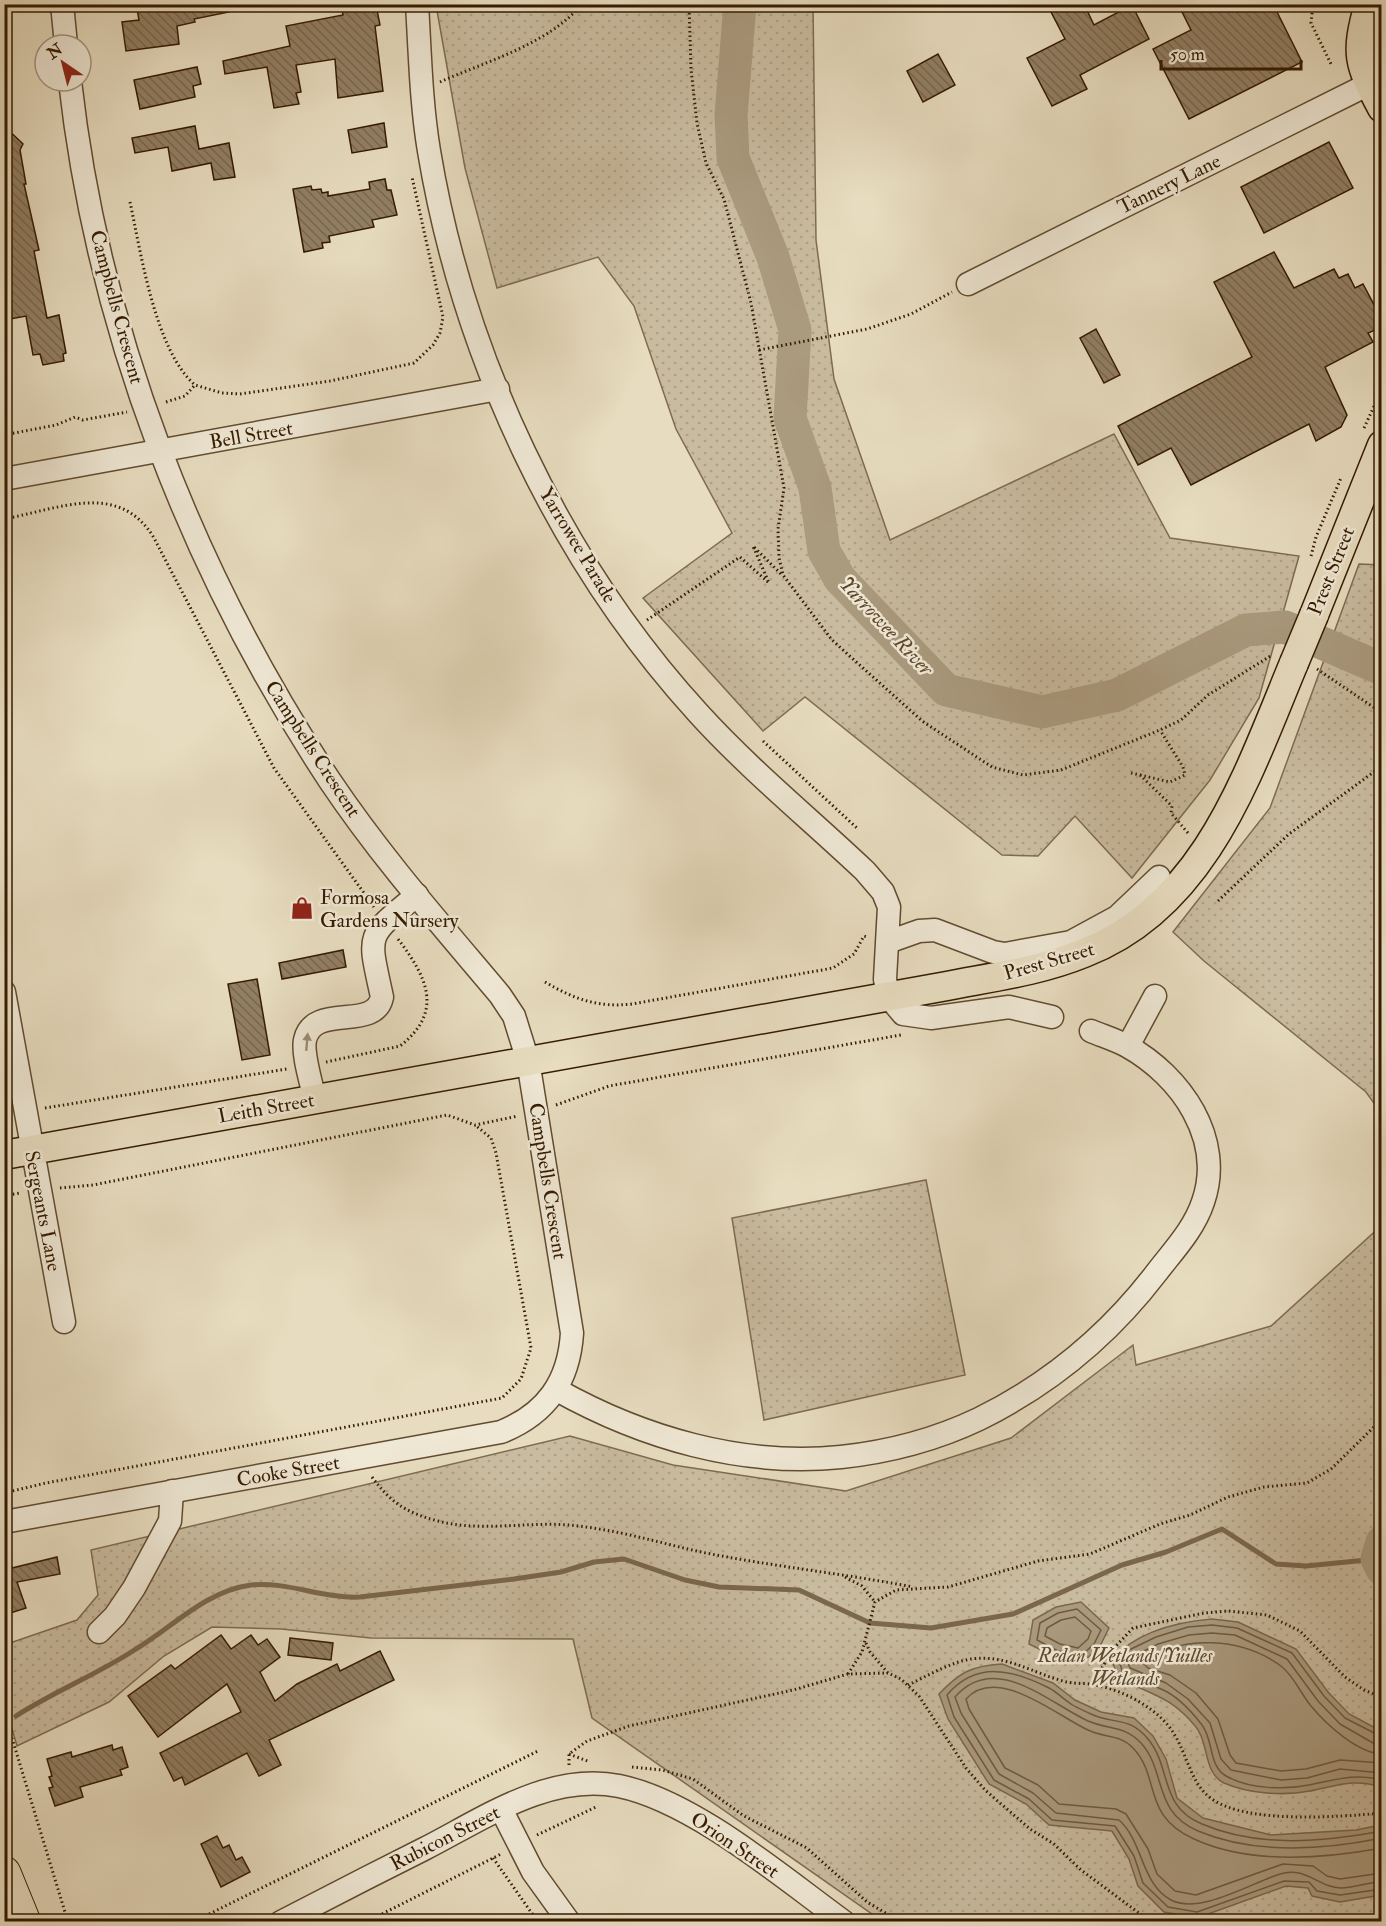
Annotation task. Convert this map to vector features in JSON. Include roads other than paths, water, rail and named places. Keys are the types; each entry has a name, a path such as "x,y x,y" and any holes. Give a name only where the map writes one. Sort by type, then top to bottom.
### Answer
{"highway":[{"path":"4,1874 24,1922"}],"main road":[{"path":"1368,4 1359,50 1375,96"},
{"name":"Prest Street","path":"528,1061 888,996 1055,963 1108,942 1147,916 1184,880 1224,824 1296,660 1382,445"},
{"name":"Leith Street","path":"18,1153 528,1061"}],"street":[{"path":"62,4 65,33"},
{"name":"Yarrowee Parade","path":"417,4 422,90 438,200 468,306 498,389 540,483 594,577 631,631 700,715 877,885 889,909 884,972 888,996"},
{"name":"Campbells Crescent","path":"72,93 99,251 145,408 160,451 220,590 282,705 332,783 384,856 510,1009 528,1061 572,1333 569,1360 557,1390"},
{"name":"Tannery Lane","path":"968,284 1375,96"},
{"name":"Bell Street","path":"4,479 498,389"},
{"path":"888,942 927,930 1005,954 1071,942 1117,917 1159,877"},
{"path":"315,1100 304,1042 309,1028 322,1020 374,1012 381,1004 382,997 372,951 373,939 379,926 417,895"},
{"name":"Sergeants Lane","path":"4,992 25,1111 18,1153 39,1190 64,1322"},
{"path":"888,996 903,1014 917,1018 1009,1007 1052,1017"},
{"path":"1128,1046 1155,996"},
{"path":"557,1390 596,1412 680,1443 728,1453 788,1459 839,1457 914,1443 978,1419 1023,1395 1081,1354 1119,1317 1185,1236 1203,1202 1208,1175 1208,1154 1195,1111 1166,1077 1128,1046 1091,1030"},
{"name":"Cooke Street","path":"4,1522 501,1432 530,1418 557,1390"},
{"path":"99,1632 115,1616 134,1588 170,1521 172,1491"},
{"name":"Rubicon Street","path":"282,1922 529,1796 583,1783 612,1793"},
{"name":"Orion Street","path":"612,1793 660,1799 697,1818 844,1922"},
{"path":"501,1809 533,1872 569,1922"}],"water":[{"path":"1081,1602 1109,1628 1099,1648 1081,1663 1056,1657 1029,1644 1033,1620 1056,1607"},
{"path":"1212,1619 1238,1622 1296,1649 1328,1692 1349,1714 1381,1731 1381,1787 1353,1783 1300,1793 1278,1794 1244,1790 1224,1783 1217,1778 1209,1765 1200,1733 1186,1716 1168,1702 1117,1677 1112,1659 1134,1641 1171,1626"},
{"path":"1002,1664 1053,1683 1075,1700 1101,1712 1134,1718 1153,1736 1166,1759 1177,1798 1203,1818 1271,1835 1356,1830 1381,1825 1381,1895 1340,1902 1312,1896 1308,1888 1286,1886 1197,1918 1164,1912 1138,1886 1129,1859 1112,1831 1049,1825 1026,1804 989,1784 948,1719 939,1694 960,1675 982,1666"}],"waterway":[{"name":"Yarrowee River","path":"740,4 731,115 733,158 773,257 795,330 790,418 815,488 824,551 840,579 946,690 1042,712 1117,695 1246,630 1285,627 1382,669"},
{"path":"16,1716 122,1658 219,1594 251,1585 278,1585 332,1595 360,1597 514,1579 561,1572 594,1562 624,1559 685,1580 719,1587 799,1590 870,1623 931,1628 1013,1614 1122,1565 1166,1552 1222,1529 1276,1564 1306,1566 1377,1559"},
{"name":"Yarrowee River","path":"1382,1542 1377,1559 1382,1569"}],"place":[{"name":"Formosa Gardens Nursery","path":"302,908"}],"park label":[{"name":"Redan Wetlands/Yuilles Wetlands","path":"1125,1666"}]}
